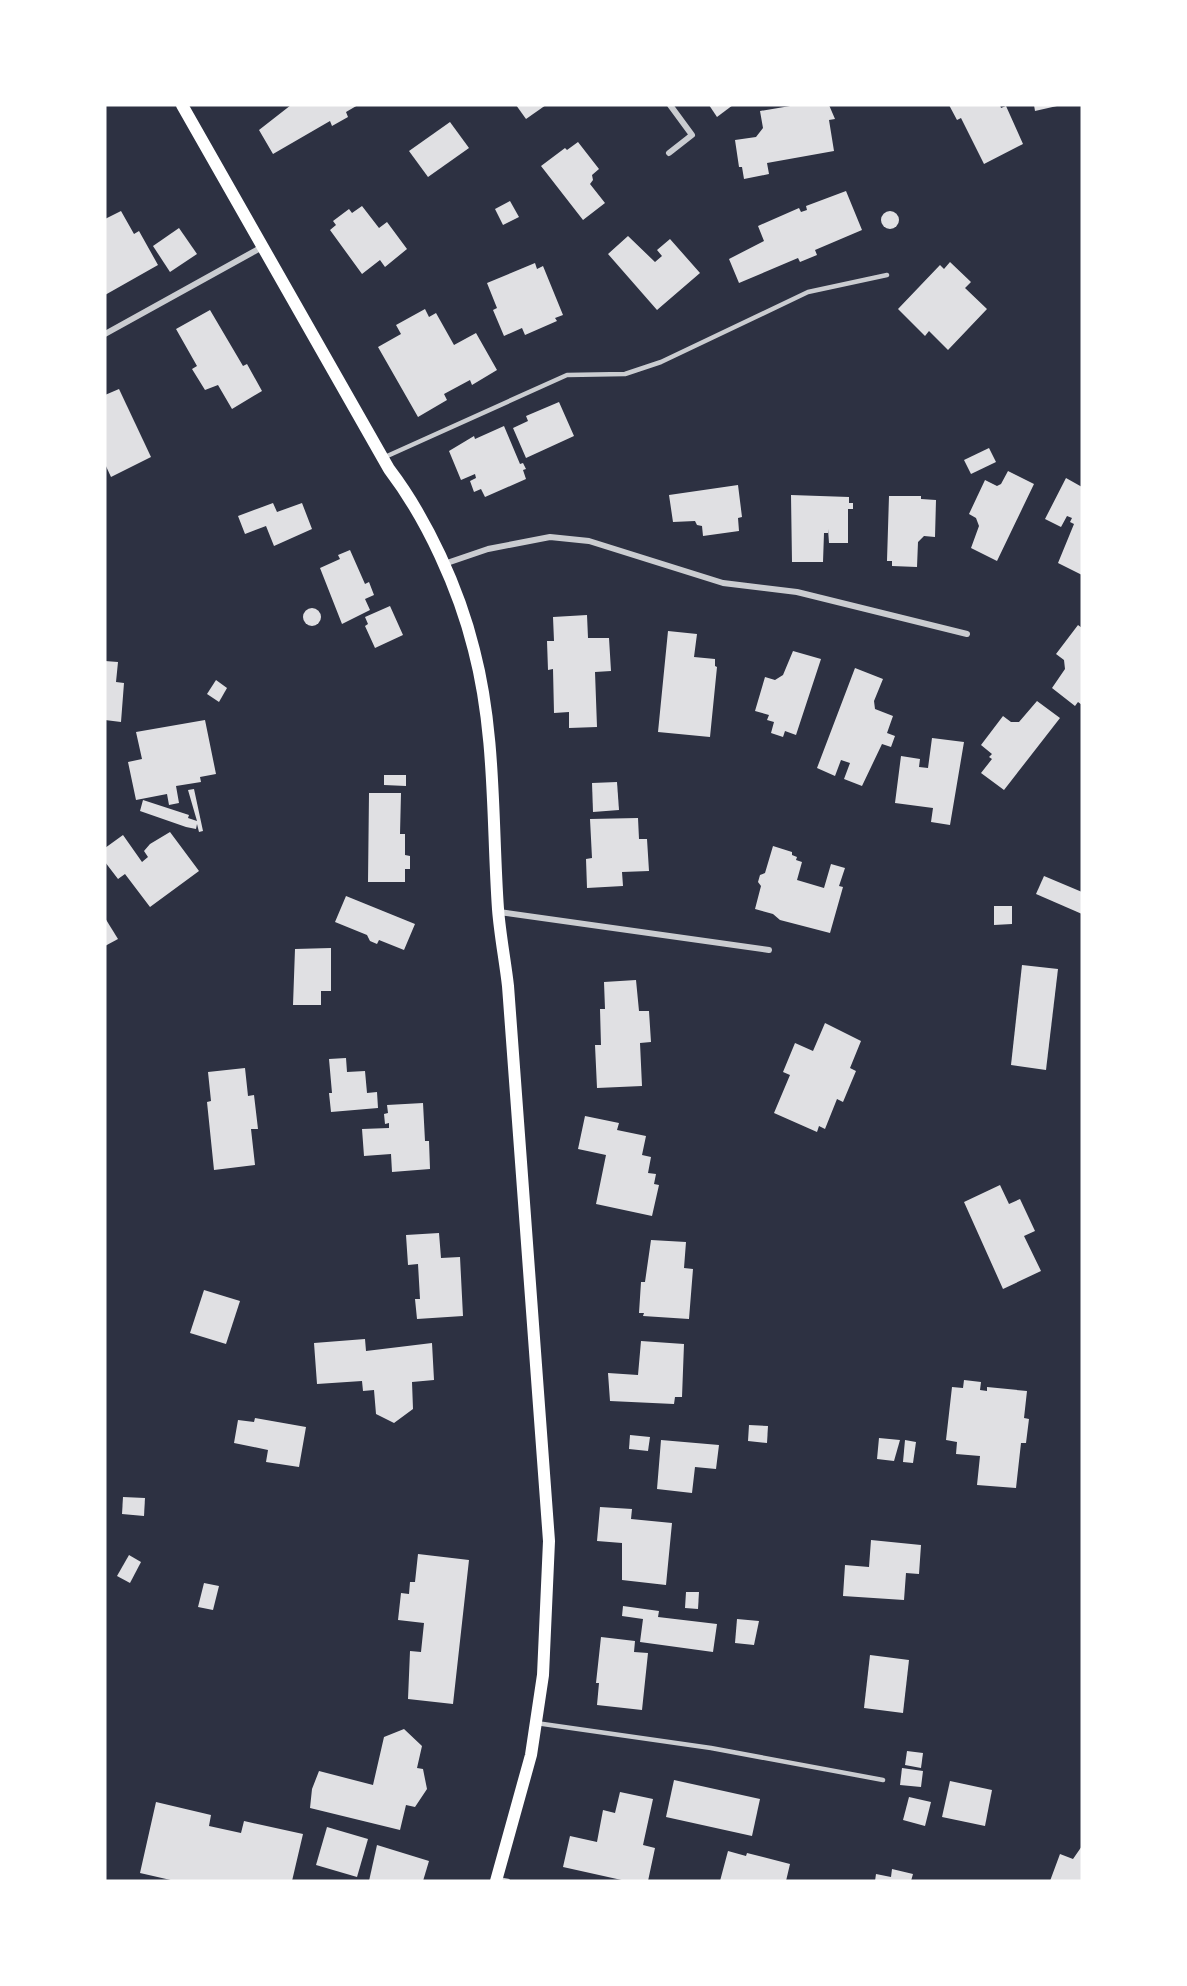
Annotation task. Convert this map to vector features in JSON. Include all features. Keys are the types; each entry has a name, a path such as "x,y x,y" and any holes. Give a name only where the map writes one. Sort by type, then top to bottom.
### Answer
{"main road":[{"path":"182,105 264,246 382,458 412,500 444,564 474,649 489,734 498,911 508,986 549,1541 543,1675 531,1755 500,1880"}],"street":[{"path":"669,153 692,135 670,105"},
{"path":"105,334 264,246"},
{"path":"444,564 488,549 550,537 588,541 723,583 797,592 967,634"},
{"path":"498,911 769,950"}],"lane":[{"path":"382,458 567,375 624,374 661,362 808,292 887,275"},
{"path":"536,1723 711,1748 883,1780"}],"building":[{"path":"291,105 358,105 346,112 348,117 332,126 330,121 273,154 259,130"},
{"path":"516,105 546,105 526,119"},
{"path":"709,105 733,105 717,117"},
{"path":"796,105 829,105 835,119 829,120 834,151 767,163 769,174 744,179 742,167 739,167 735,140 756,137 763,128 760,111"},
{"path":"949,105 1000,105 1001,108 1006,106 1023,144 984,164 961,118 957,120"},
{"path":"1034,105 1057,105 1057,106 1035,111"},
{"path":"450,122 469,148 428,177 409,151"},
{"path":"578,142 599,169 592,175 593,180 590,184 605,203 583,220 541,166 565,148 567,150"},
{"path":"846,191 862,230 815,250 817,255 800,262 798,258 739,283 729,259 764,241 758,226 799,208 801,212 807,210 806,206"},
{"path":"510,201 519,217 503,225 495,209"},
{"path":"362,206 379,228 387,222 407,249 385,267 380,260 362,274 330,230 336,225 333,221 349,209 352,213"},
{"path":"121,211 134,234 139,231 158,265 105,295 105,219"},
{"path":"890,211 896,214 899,220 896,226 890,229 884,226 881,220 884,214"},
{"path":"179,228 197,254 170,272 153,246"},
{"path":"628,236 655,262 662,256 657,250 670,239 700,273 657,310 608,254"},
{"path":"950,262 971,282 965,288 987,309 948,350 929,331 925,336 898,309 940,265 944,269"},
{"path":"535,263 537,269 543,266 563,315 555,318 557,321 525,335 522,328 504,336 493,310 497,308 487,283"},
{"path":"425,309 429,317 436,313 454,345 476,333 497,370 472,385 470,380 444,394 447,400 418,417 378,347 401,334 396,325"},
{"path":"210,310 243,366 247,364 262,391 232,409 218,385 205,390 192,369 197,366 176,329"},
{"path":"119,389 151,457 111,477 105,464 105,395"},
{"path":"559,402 574,436 526,458 513,428 528,421 526,416"},
{"path":"504,426 520,464 523,463 526,469 523,470 526,479 485,497 481,489 474,492 470,481 476,478 475,474 461,480 449,451 474,436 475,439"},
{"path":"989,448 996,462 971,474 964,460"},
{"path":"1008,471 1034,484 997,561 971,548 979,526 976,518 969,514 985,480 997,486 1001,484"},
{"path":"1066,478 1082,487 1082,575 1058,563 1074,524 1070,522 1072,518 1067,516 1061,527 1045,519"},
{"path":"738,485 742,517 738,518 739,531 703,536 702,526 697,525 695,521 673,522 669,495"},
{"path":"791,495 849,497 849,503 853,503 853,509 848,509 848,543 829,543 828,529 828,533 824,533 823,562 792,562"},
{"path":"889,496 921,496 921,499 936,500 935,537 924,536 918,542 917,567 892,566 892,561 887,561"},
{"path":"273,503 277,512 302,503 312,529 274,546 266,526 245,534 238,516"},
{"path":"350,550 365,584 369,582 374,595 365,599 370,610 342,624 320,568 340,559 338,555"},
{"path":"390,606 403,635 375,648 365,626 368,624 365,617"},
{"path":"312,608 318,611 321,617 318,623 312,626 306,623 303,617 306,611"},
{"path":"587,615 588,638 609,638 611,671 595,672 597,727 569,728 569,712 554,713 553,669 548,670 547,641 554,641 553,617"},
{"path":"1078,625 1082,628 1082,705 1078,702 1075,706 1052,688 1065,669 1064,660 1056,654"},
{"path":"668,631 697,634 694,657 715,659 717,667 710,737 658,732"},
{"path":"793,651 821,659 796,735 785,731 783,737 771,733 774,722 767,720 769,715 755,711 765,677 775,680 783,675"},
{"path":"105,661 118,662 116,682 124,683 121,722 105,720"},
{"path":"855,668 883,679 874,701 875,709 893,716 887,733 895,736 891,747 882,744 862,786 844,779 850,763 841,760 835,776 817,768"},
{"path":"216,680 227,688 219,702 207,694"},
{"path":"1037,701 1060,718 1004,790 981,773 992,759 989,757 992,754 981,745 1003,716 1011,722 1019,722"},
{"path":"205,720 216,774 200,777 201,782 176,786 179,803 169,805 167,794 136,800 128,762 142,759 136,732"},
{"path":"932,738 964,742 950,825 931,822 933,808 895,803 901,756 920,759 919,767 928,768"},
{"path":"384,775 406,775 406,786 384,785"},
{"path":"617,782 619,810 593,812 592,783"},
{"path":"194,789 203,831 199,832 197,824 196,829 186,827 140,811 143,800 189,815 188,818 197,821 188,790"},
{"path":"369,793 401,793 400,834 405,834 405,855 410,856 410,869 405,869 405,882 368,882"},
{"path":"638,818 639,839 647,839 649,871 622,872 623,886 587,888 586,859 592,858 590,819"},
{"path":"170,832 199,871 150,907 125,874 118,879 105,862 105,848 123,835 142,862 148,857 144,851 150,844"},
{"path":"773,846 792,852 792,855 797,857 796,860 802,862 797,880 824,888 831,864 845,868 839,886 843,887 830,933 780,920 773,914 755,909 761,886 758,882 760,875 765,873"},
{"path":"1044,876 1082,892 1082,914 1036,894"},
{"path":"346,896 415,924 404,950 379,940 377,944 370,941 367,935 335,922"},
{"path":"994,906 1012,906 1012,924 994,925"},
{"path":"105,918 118,939 105,946"},
{"path":"331,948 331,991 321,991 321,1005 293,1005 295,949"},
{"path":"1022,965 1058,969 1046,1070 1011,1065"},
{"path":"636,980 639,1011 649,1011 651,1042 640,1043 642,1086 597,1088 595,1045 601,1045 600,1009 605,1009 604,982"},
{"path":"825,1023 861,1041 850,1068 856,1071 843,1102 837,1099 825,1129 819,1126 817,1132 774,1113 790,1075 783,1072 795,1043 813,1051"},
{"path":"346,1058 347,1072 365,1071 367,1093 377,1092 378,1108 331,1112 329,1059"},
{"path":"245,1068 248,1096 254,1095 258,1129 251,1129 255,1165 214,1170 207,1102 211,1101 208,1072"},
{"path":"423,1103 425,1141 429,1141 430,1169 392,1172 391,1154 364,1156 362,1129 389,1128 389,1123 385,1124 384,1114 388,1113 387,1105"},
{"path":"585,1116 619,1123 617,1130 646,1136 642,1155 651,1157 648,1173 656,1174 654,1184 659,1185 652,1216 596,1204 606,1155 578,1149"},
{"path":"1000,1185 1009,1204 1020,1199 1035,1231 1024,1236 1041,1271 1003,1289 964,1202"},
{"path":"439,1233 441,1258 460,1257 463,1316 417,1319 415,1299 420,1299 418,1264 408,1265 406,1235"},
{"path":"651,1240 686,1242 684,1268 693,1269 689,1319 643,1316 644,1313 639,1313 641,1282 645,1282"},
{"path":"204,1290 240,1301 226,1344 190,1333"},
{"path":"365,1339 366,1351 432,1343 434,1380 412,1382 413,1409 394,1423 376,1414 374,1390 363,1391 362,1381 317,1384 314,1343"},
{"path":"641,1341 684,1344 682,1397 675,1397 674,1404 610,1401 608,1373 638,1375"},
{"path":"964,1380 981,1382 980,1390 987,1391 987,1387 1027,1391 1024,1418 1029,1419 1026,1443 1021,1443 1016,1488 977,1485 980,1456 956,1454 957,1442 946,1440 952,1387 963,1388"},
{"path":"255,1418 306,1427 299,1467 266,1462 268,1450 234,1443 238,1420 254,1422"},
{"path":"749,1425 768,1426 767,1443 748,1441"},
{"path":"630,1435 650,1437 648,1451 629,1449"},
{"path":"879,1438 900,1440 894,1461 877,1459"},
{"path":"661,1440 719,1445 716,1469 695,1467 692,1493 657,1489"},
{"path":"905,1440 916,1442 913,1463 903,1462"},
{"path":"123,1497 145,1498 144,1516 122,1514"},
{"path":"600,1507 632,1509 631,1519 672,1523 666,1585 622,1580 622,1543 597,1541"},
{"path":"871,1540 921,1545 919,1574 906,1573 904,1600 843,1596 845,1565 869,1567"},
{"path":"418,1554 469,1560 453,1704 408,1699 410,1651 421,1652 424,1623 398,1620 401,1593 409,1594 410,1582 415,1582"},
{"path":"129,1555 141,1562 130,1583 117,1576"},
{"path":"204,1583 219,1586 213,1610 198,1607"},
{"path":"686,1592 699,1592 698,1609 685,1608"},
{"path":"623,1606 659,1611 658,1617 717,1624 713,1652 640,1642 643,1619 622,1616"},
{"path":"737,1619 759,1621 754,1645 735,1643"},
{"path":"601,1637 635,1641 634,1652 648,1653 642,1710 597,1705 599,1683 596,1683"},
{"path":"870,1655 909,1660 903,1713 864,1708"},
{"path":"404,1729 422,1746 417,1768 423,1769 427,1789 415,1807 406,1805 400,1830 310,1808 312,1789 319,1771 373,1785 384,1737"},
{"path":"907,1751 923,1753 921,1768 905,1765"},
{"path":"902,1768 923,1771 921,1787 900,1785"},
{"path":"674,1780 760,1799 752,1836 666,1817"},
{"path":"950,1781 992,1790 985,1826 942,1817"},
{"path":"620,1792 653,1799 643,1845 655,1848 648,1881 626,1881 563,1867 570,1836 597,1842 603,1810 615,1813"},
{"path":"909,1797 931,1802 925,1826 903,1820"},
{"path":"156,1802 211,1815 209,1826 241,1833 244,1821 303,1834 292,1881 175,1881 140,1873"},
{"path":"327,1827 368,1839 357,1877 316,1865"},
{"path":"377,1845 429,1861 423,1881 369,1881"},
{"path":"1082,1846 1082,1881 1050,1881 1060,1854 1073,1859"},
{"path":"728,1851 746,1856 747,1853 790,1864 786,1881 720,1881"},
{"path":"892,1869 913,1874 911,1881 875,1881 876,1874 891,1877"}]}
